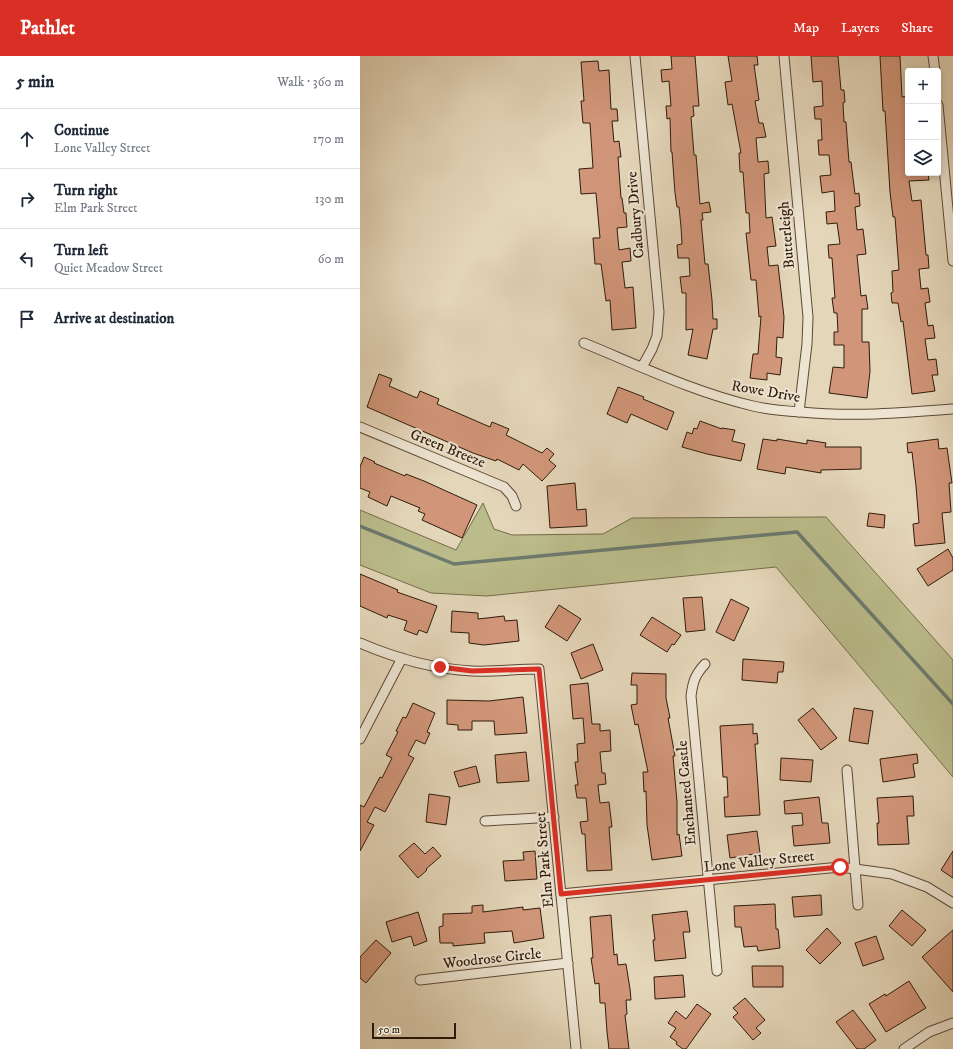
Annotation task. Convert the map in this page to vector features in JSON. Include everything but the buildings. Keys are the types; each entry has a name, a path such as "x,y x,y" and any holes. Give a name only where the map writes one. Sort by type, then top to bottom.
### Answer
{"street":[{"name":"Cadbury Drive","path":"634,56 659,312 657,336 642,367"},
{"name":"Butterleigh","path":"784,56 808,317 807,344 799,412"},
{"path":"933,56 935,68"},
{"path":"941,136 953,261"},
{"name":"Rowe Drive","path":"584,343 684,385 730,400 760,407 799,412 850,415 888,414 953,409"},
{"name":"Green Breeze","path":"360,427 504,487 512,496 516,506"},
{"path":"360,643 376,650 402,658 360,739"},
{"name":"Elm Park Street","path":"402,658 440,667 472,671 539,669 576,1049"},
{"name":"Enchanted Castle","path":"705,664 694,680 691,696 718,970"},
{"path":"847,770 858,905"},
{"path":"486,821 554,817"},
{"name":"Lone Valley Street","path":"561,894 840,867 892,874 915,882 934,891 953,903"},
{"name":"Woodrose Circle","path":"420,980 568,963"},
{"path":"904,1049 929,1032 953,1023"}],"green space":[{"path":"483,503 494,529 512,535 603,534 632,518 826,517 953,660 953,777 776,567 487,596 431,593 360,565 360,510 456,550"}],"waterway":[{"path":"360,526 454,564 797,532 953,704"}],"route":[{"path":"440,667 472,671 539,669 561,894 840,867"}]}
